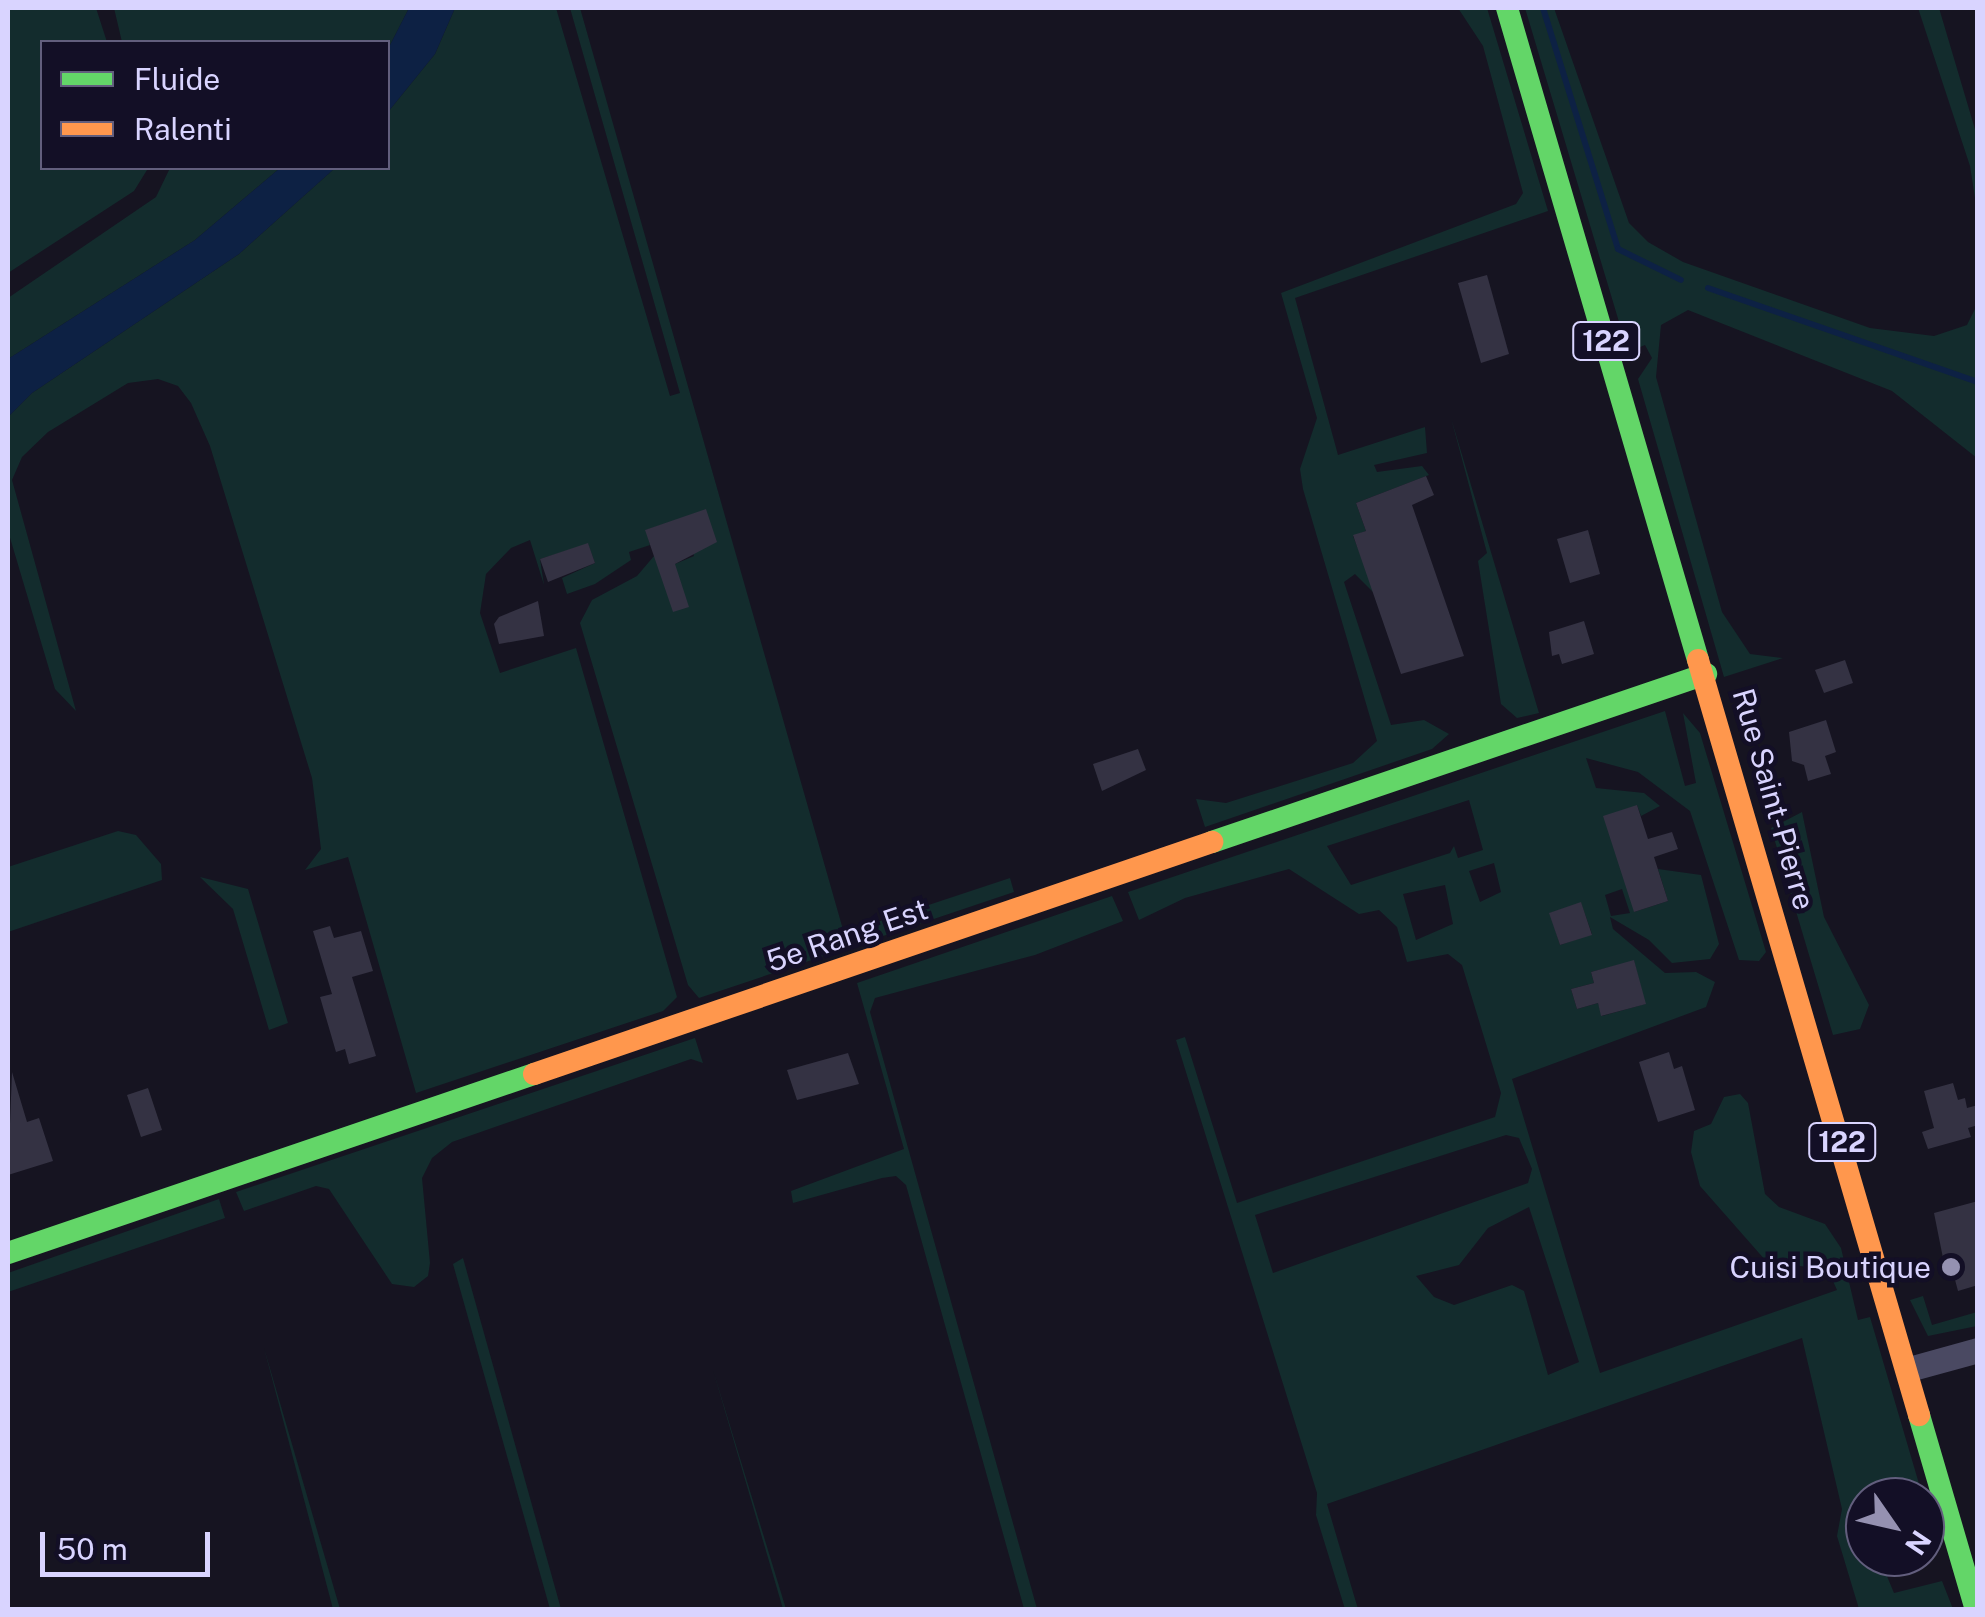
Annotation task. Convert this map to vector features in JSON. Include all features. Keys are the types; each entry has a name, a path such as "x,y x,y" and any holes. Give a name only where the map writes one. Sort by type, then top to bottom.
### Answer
{"street":[{"name":"Rue Saint-Pierre","path":"1507,8 1706,674 1976,1610"},
{"name":"5e Rang Est","path":"8,1253 1706,674"},
{"path":"1909,1369 1978,1350"}],"green space":[{"path":"8,8 96,8 106,40 40,40 40,170 147,170 134,191 8,273"},
{"path":"114,8 409,8 390,45 390,40 122,40"},
{"path":"455,8 556,8 670,396 680,393 570,8 580,8 844,933 1010,878 1014,892 699,998 688,985 580,623 592,600 637,576 654,556 675,564 694,556 682,518 646,530 650,545 629,552 631,560 595,584 567,594 562,578 595,563 588,544 540,559 544,585 530,540 511,548 486,574 480,613 500,673 576,648 677,997 663,1011 416,1093 348,857 305,870 321,849 312,778 210,446 191,403 178,386 158,379 128,383 48,432 22,457 12,480 76,711 55,689 8,531 8,417 32,393 239,254 333,170 390,170 390,110 435,54"},
{"path":"1458,8 1487,8 1548,211 1295,298 1338,455 1425,427 1427,453 1374,465 1377,472 1422,466 1429,475 1356,503 1366,531 1353,536 1377,596 1355,574 1344,582 1391,725 1424,720 1449,734 1432,749 1205,827 1196,799 1226,803 1353,763 1377,741 1303,489 1300,469 1317,418 1281,293 1516,204 1523,193 1483,46"},
{"path":"1525,8 1554,8 1629,223 1648,242 1683,262 1870,328 1934,336 1967,325 1977,305 1977,458 1892,391 1688,310 1661,325 1656,377 1722,612 1750,654 1783,658 1724,677 1638,379 1652,358 1645,345 1628,352"},
{"path":"1918,8 1939,8 1977,136 1977,211 1970,166"},
{"path":"169,170 278,170 195,240 8,359 8,298 156,197"},
{"path":"1451,418 1539,713 1517,718 1501,704 1478,561 1487,553"},
{"path":"1665,711 1685,786 1696,783 1683,713 1700,733 1766,952 1759,961 1739,960 1690,811 1638,772 1586,758 1596,788 1644,793 1660,806 1641,816 1637,805 1634,912 1668,901 1658,869 1701,875 1719,944 1710,959 1672,963 1649,940 1610,917 1613,929 1665,973 1696,972 1715,982 1706,1007 1512,1079 1600,1373 1837,1290 1828,1270 1766,1261 1700,1186 1691,1152 1694,1131 1711,1124 1724,1097 1740,1094 1748,1103 1765,1194 1779,1207 1825,1224 1841,1248 1858,1320 1870,1317 1917,1477 1845,1477 1845,1563 1837,1536 1842,1509 1802,1338 1327,1504 1358,1609 1345,1609 1316,1515 1317,1493 1176,1040 1185,1037 1237,1203 1495,1117 1501,1093 1462,965 1448,954 1407,962 1397,927 1379,910 1359,914 1289,869 1185,898 1139,920 1128,892","holes":["1469,800 1483,850 1458,858 1454,846 1450,853 1351,885 1327,846","1494,863 1501,892 1480,902 1469,871","1445,885 1453,924 1416,940 1403,894","1622,889 1630,913 1611,916 1605,895","1581,903 1592,934 1560,945 1550,913","1634,961 1645,1004 1602,1016 1598,1003 1577,1009 1571,989 1594,983 1591,972","1506,1135 1519,1138 1532,1169 1528,1183 1273,1273 1255,1215","1529,1207 1579,1362 1548,1375 1524,1291 1512,1285 1454,1305 1434,1297 1416,1276 1459,1265 1488,1228"]},
{"path":"1802,812 1824,917 1869,1005 1860,1029 1833,1035 1771,828"},
{"path":"118,831 136,835 161,864 162,880 8,932 8,867"},
{"path":"200,877 248,889 288,1023 269,1030 233,909"},
{"path":"1112,896 1123,921 1035,955 875,998 870,1012 1037,1609 1024,1609 906,1185 896,1176 882,1178 793,1203 791,1191 904,1149 857,983"},
{"path":"695,1038 703,1063 691,1059 452,1142 432,1158 422,1178 430,1263 428,1276 414,1287 392,1284 329,1189 316,1186 244,1211 236,1192"},
{"path":"219,1199 225,1218 8,1292 8,1273"},
{"path":"463,1258 561,1609 550,1609 453,1264"},
{"path":"1923,1296 1932,1325 1977,1312 1977,1326 1928,1336 1910,1300"},
{"path":"264,1348 340,1609 333,1609"},
{"path":"713,1370 786,1609 783,1609"},
{"path":"1849,1577 1887,1577 1894,1593 1942,1581 1953,1609 1859,1609"}],"water":[{"path":"409,8 455,8 435,54 390,110 390,45"},
{"path":"278,170 333,170 239,254 32,393 8,417 8,359 195,240"}],"building":[{"path":"1487,275 1509,354 1481,363 1458,283"},
{"path":"1426,476 1434,495 1412,505 1464,656 1401,674 1353,535 1366,531 1356,503"},
{"path":"706,509 717,542 675,564 689,607 673,612 645,530"},
{"path":"1588,530 1600,574 1570,583 1557,539"},
{"path":"588,543 595,563 548,582 540,559"},
{"path":"538,601 544,636 499,644 494,624 499,617"},
{"path":"1584,621 1594,654 1562,664 1559,654 1552,656 1549,632"},
{"path":"1845,660 1853,683 1824,693 1815,670"},
{"path":"1826,720 1836,752 1825,756 1831,774 1808,781 1804,765 1792,761 1789,732"},
{"path":"1138,749 1146,770 1102,791 1093,764"},
{"path":"1637,805 1648,839 1672,832 1678,849 1654,857 1668,901 1634,912 1603,816"},
{"path":"1581,902 1592,935 1560,945 1549,913"},
{"path":"330,926 334,938 361,931 373,971 352,977 376,1056 349,1064 345,1049 336,1052 320,997 332,994 313,931"},
{"path":"1634,960 1646,1004 1601,1016 1598,1003 1577,1009 1571,989 1594,983 1591,972"},
{"path":"1669,1052 1674,1069 1682,1066 1695,1110 1658,1122 1639,1062"},
{"path":"848,1053 859,1084 797,1100 787,1070"},
{"path":"12,1072 27,1122 39,1118 53,1161 8,1175"},
{"path":"1953,1083 1958,1100 1965,1098 1967,1108 1978,1105 1978,1125 1968,1128 1971,1137 1928,1149 1922,1132 1934,1128 1924,1091"},
{"path":"148,1088 162,1130 141,1137 127,1095"},
{"path":"1978,1201 1978,1285 1958,1291 1954,1276 1947,1278 1934,1213"}],"waterway":[{"path":"1543,8 1618,249 1681,280"},
{"path":"1708,288 1978,382"}],"traffic: fast":[{"path":"1507,8 1698,660"},
{"path":"1212,842 1706,674"},
{"path":"8,1253 534,1074"},
{"path":"1919,1415 1976,1610"}],"traffic: slow":[{"path":"1698,660 1919,1415"},
{"path":"534,1074 1212,842"}],"place":[{"name":"Cuisi Boutique","path":"1951,1267"}]}
